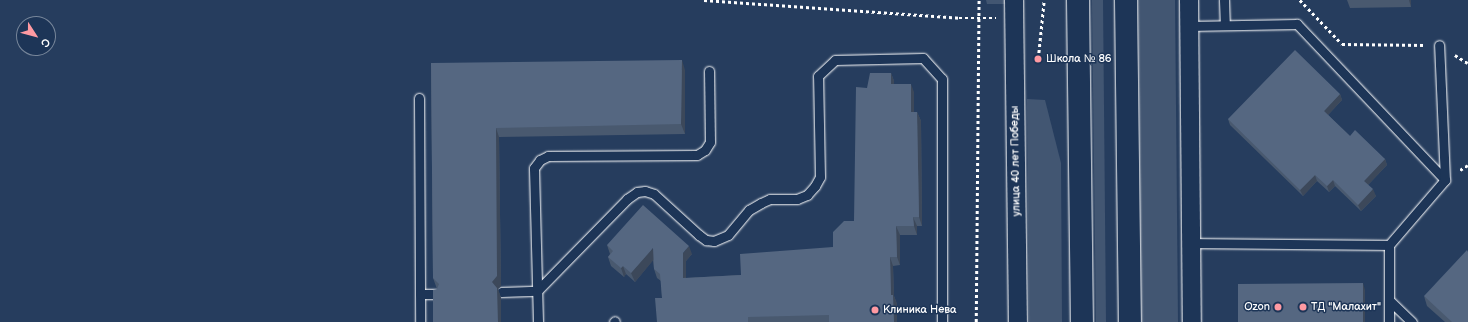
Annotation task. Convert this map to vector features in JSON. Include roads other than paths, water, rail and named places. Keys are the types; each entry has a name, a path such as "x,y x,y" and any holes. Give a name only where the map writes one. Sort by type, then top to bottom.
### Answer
{"main road":[{"path":"1078,0 1082,322"},
{"path":"1126,0 1130,322"}],"street":[{"name":"улица 40 лет Победы","path":"1014,0 1018,322"},
{"path":"1189,0 1192,322"}],"lane":[{"path":"1224,0 1225,25"},
{"path":"1189,26 1297,24 1445,180"},
{"path":"1389,322 1389,245 1445,180 1439,45"},
{"path":"501,292 537,291 627,199 637,192 645,191 654,194 699,236 706,240 714,241 728,234 749,210 761,203 770,199 797,199 807,194 815,186 820,177 818,76 835,60 923,58 942,78 942,322"},
{"path":"538,322 534,168 540,160 548,156 697,155 705,150 710,142 709,71"},
{"path":"419,98 420,322"},
{"path":"1191,243 1389,245"},
{"path":"420,294 437,294"},
{"path":"1389,300 1412,322"}],"place":[{"name":"Школа № 86","path":"1038,59"},
{"name":"Ozon","path":"1278,307"},
{"name":"ТД \"Малахит\"","path":"1303,307"},
{"name":"Клиника Нева","path":"875,310"}]}
